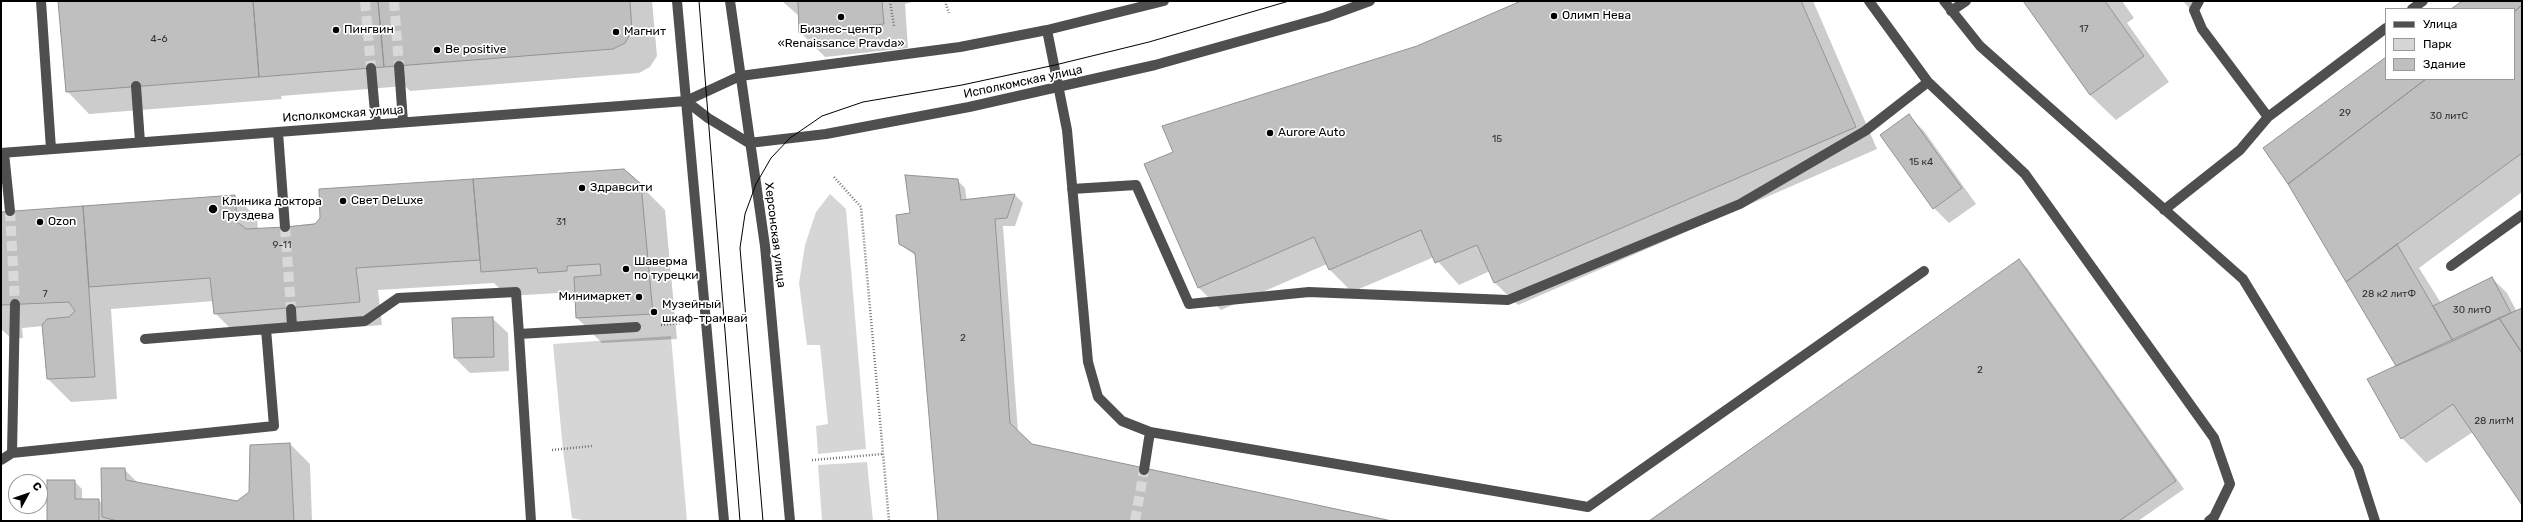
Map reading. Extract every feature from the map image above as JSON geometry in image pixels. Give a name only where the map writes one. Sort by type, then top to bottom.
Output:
[{"type":"street","points":[[40,1],[51,149]]},
{"type":"street","points":[[677,1],[724,521]]},
{"type":"street","name":"Херсонская улица","points":[[730,1],[765,246],[790,521]]},
{"type":"street","name":"Исполкомская улица","points":[[2,153],[686,101],[740,76],[960,47],[1047,30],[1139,5],[1164,1]]},
{"type":"street","name":"Исполкомская улица","points":[[750,143],[826,134],[1060,88],[1155,65],[1326,17],[1370,1]]},
{"type":"street","points":[[1869,1],[1928,82],[2025,174],[2214,438],[2230,484],[2214,517],[2209,521]]},
{"type":"street","points":[[1944,1],[1980,46],[2243,279],[2358,468],[2375,521]]},
{"type":"street","points":[[1951,11],[1966,1]]},
{"type":"street","points":[[2199,1],[2194,10],[2202,29],[2268,117]]},
{"type":"street","points":[[2413,8],[2423,1]]},
{"type":"street","points":[[2164,210],[2240,150],[2268,117],[2385,29]]},
{"type":"street","points":[[1047,30],[1060,88],[1067,130],[1088,362],[1098,397],[1122,421],[1150,432],[1588,507],[1924,271]]},
{"type":"street","points":[[398,66],[403,122]]},
{"type":"street","points":[[371,68],[376,124]]},
{"type":"street","points":[[1072,189],[1136,185],[1189,304],[1309,292],[1508,300],[1740,204],[1865,131],[1928,82]]},
{"type":"street","points":[[136,86],[140,142]]},
{"type":"street","points":[[686,101],[708,118],[750,143]]},
{"type":"street","points":[[278,132],[285,227]]},
{"type":"street","points":[[2,153],[10,211]]},
{"type":"street","points":[[2451,266],[2522,215]]},
{"type":"street","points":[[145,339],[365,321],[398,298],[516,292],[531,521]]},
{"type":"street","points":[[12,453],[15,304]]},
{"type":"street","points":[[291,309],[292,327]]},
{"type":"street","points":[[518,334],[636,327]]},
{"type":"street","points":[[1,460],[12,453],[274,426],[266,329]]},
{"type":"street","points":[[1144,470],[1150,432]]},
{"type":"path","points":[[890,1],[894,26]]},
{"type":"path","points":[[945,1],[949,13]]},
{"type":"path","points":[[834,177],[861,207],[889,521]]},
{"type":"path","points":[[526,452],[592,446]]},
{"type":"path","points":[[812,460],[883,454]]},
{"type":"green space","points":[[830,194],[846,209],[866,449],[818,454],[816,426],[828,424],[820,345],[807,345],[799,283],[805,245],[816,212]]},
{"type":"green space","points":[[671,336],[687,521],[587,521],[572,518],[563,450],[553,344]]},
{"type":"green space","points":[[867,462],[873,521],[822,521],[818,465]]},
{"type":"building","points":[[58,1],[253,1],[259,77],[66,92]]},
{"type":"building","points":[[253,1],[378,1],[384,67],[259,77]]},
{"type":"building","points":[[378,1],[630,1],[632,31],[625,43],[613,49],[384,67]]},
{"type":"building","name":"Бизнес-центр «Renaissance Pravda»","points":[[798,1],[882,1],[884,24],[799,33]]},
{"type":"building","points":[[1521,1],[1801,1],[1856,127],[1494,283],[1477,245],[1435,263],[1421,230],[1329,270],[1314,237],[1198,288],[1144,164],[1173,152],[1162,126],[1417,46]]},
{"type":"building","points":[[2023,1],[2105,1],[2144,56],[2090,95]]},
{"type":"building","points":[[2462,1],[2522,1],[2522,5],[2515,11],[2515,8],[2452,8]]},
{"type":"building","points":[[2522,5],[2522,153],[2346,282],[2288,184],[2425,80],[2515,80],[2515,11]]},
{"type":"building","points":[[2385,58],[2385,80],[2425,80],[2288,184],[2263,148]]},
{"type":"building","points":[[1909,114],[1962,188],[1933,209],[1880,135]]},
{"type":"building","points":[[624,169],[641,184],[653,314],[576,318],[574,277],[601,275],[600,264],[567,266],[567,271],[538,273],[537,268],[481,272],[473,179]]},
{"type":"building","points":[[905,175],[958,179],[961,200],[1015,194],[1007,218],[995,219],[1010,423],[1032,444],[1392,521],[938,521],[915,253],[899,244],[896,215],[910,213]]},
{"type":"building","points":[[473,179],[480,260],[356,268],[360,302],[214,314],[210,278],[89,287],[83,206],[235,195],[237,222],[246,229],[285,227],[315,224],[320,218],[319,189]]},
{"type":"building","points":[[83,206],[95,377],[47,379],[42,325],[47,319],[69,317],[75,311],[69,302],[1,305],[1,212]]},
{"type":"building","points":[[2397,244],[2453,341],[2396,366],[2346,282]]},
{"type":"building","points":[[2019,259],[2176,481],[2119,521],[1649,521]]},
{"type":"building","points":[[2492,277],[2511,313],[2453,341],[2433,306]]},
{"type":"building","points":[[2522,308],[2522,353],[2499,318]]},
{"type":"building","points":[[493,317],[494,357],[454,358],[452,318]]},
{"type":"building","points":[[2499,318],[2522,353],[2522,505],[2453,404],[2401,439],[2367,379]]},
{"type":"building","points":[[290,443],[294,521],[118,521],[102,517],[101,468],[125,468],[126,480],[237,501],[249,492],[250,445]]},
{"type":"building","points":[[48,480],[75,480],[75,499],[99,499],[99,521],[47,521]]},
{"type":"tunnel","points":[[365,1],[371,68]]},
{"type":"tunnel","points":[[394,1],[399,66]]},
{"type":"tunnel","points":[[10,211],[15,304]]},
{"type":"tunnel","points":[[285,227],[291,309]]},
{"type":"tunnel","points":[[1135,521],[1144,470]]},
{"type":"tram line","points":[[699,1],[740,521]]},
{"type":"tram line","points":[[763,521],[740,248],[745,214],[756,184],[771,158],[790,138],[822,116],[863,102],[962,85],[1055,65],[1149,42],[1289,1]]},
{"type":"place","name":"Олимп Нева","points":[[1554,16]]},
{"type":"place","name":"Бизнес-центр «Renaissance Pravda»","points":[[841,17]]},
{"type":"place","name":"Пингвин","points":[[336,30]]},
{"type":"place","name":"Магнит","points":[[616,32]]},
{"type":"place","name":"Be positive","points":[[437,50]]},
{"type":"place","name":"Aurore Auto","points":[[1270,133]]},
{"type":"place","name":"Здравсити","points":[[582,188]]},
{"type":"place","name":"Свет DeLuxe","points":[[343,201]]},
{"type":"place","name":"Клиника доктора Груздева","points":[[213,209]]},
{"type":"place","name":"Ozon","points":[[40,222]]},
{"type":"place","name":"Шаверма по турецки","points":[[626,269]]},
{"type":"place","name":"Минимаркет","points":[[639,297]]},
{"type":"place","name":"Музейный шкаф-трамвай","points":[[654,312]]}]
